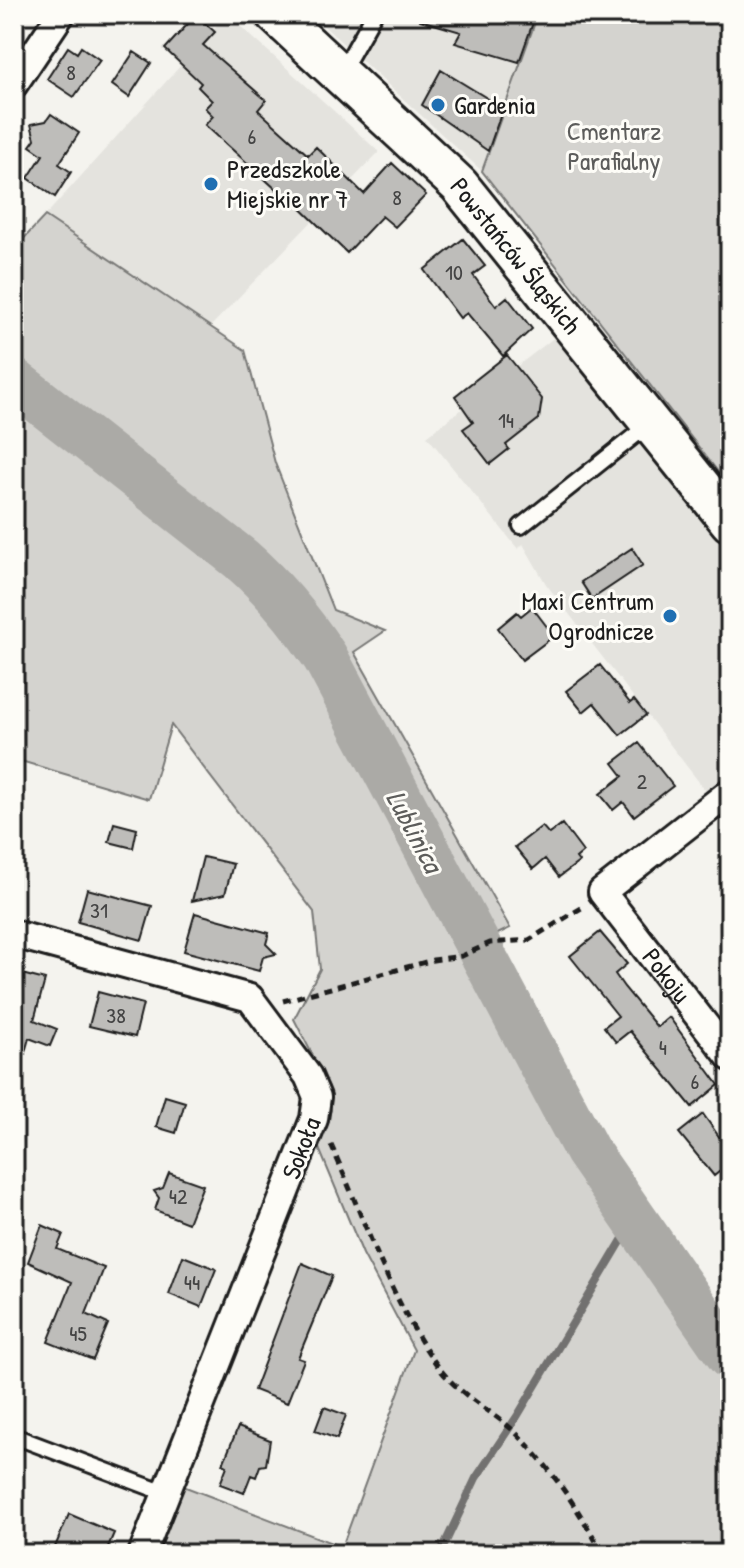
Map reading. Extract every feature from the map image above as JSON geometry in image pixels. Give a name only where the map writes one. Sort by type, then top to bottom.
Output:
[{"type":"main road","name":"Powstańców Śląskich","points":[[275,14],[459,185],[730,522]]},
{"type":"street","points":[[14,84],[61,14]]},
{"type":"street","points":[[593,899],[730,792]]},
{"type":"street","name":"Pokoju","points":[[593,899],[730,1057]]},
{"type":"street","name":"Sokoła","points":[[14,934],[250,998],[308,1076],[317,1097],[314,1119],[142,1554]]},
{"type":"lane","points":[[341,73],[374,14]]},
{"type":"lane","points":[[521,526],[651,422]]},
{"type":"lane","points":[[14,1436],[165,1493]]},
{"type":"path","points":[[285,1000],[433,960],[462,956],[490,943],[529,940],[593,899]]},
{"type":"path","points":[[314,1119],[330,1141],[375,1248],[424,1347],[460,1391],[518,1435],[567,1495],[603,1554]]},
{"type":"shaded area","name":"Przedszkole Miejskie nr 7","points":[[227,14],[379,152],[210,327],[45,216]]},
{"type":"shaded area","points":[[311,14],[538,14],[482,171],[412,107]]},
{"type":"shaded area","points":[[560,333],[730,544],[730,778],[709,795],[546,584],[523,544],[518,549],[427,436]]},
{"type":"green space","name":"Cmentarz Parafialny","points":[[538,14],[730,14],[730,487],[482,171]]},
{"type":"green space","points":[[45,216],[245,350],[275,463],[333,610],[385,631],[354,652],[510,928],[481,942],[642,1234],[730,1361],[730,1554],[151,1554],[178,1484],[342,1547],[414,1350],[363,1254],[318,1146],[331,1110],[329,1087],[294,1019],[320,969],[314,912],[171,725],[149,799],[14,759],[14,249]]},
{"type":"building","points":[[420,14],[536,14],[519,62],[455,43],[461,32],[420,20]]},
{"type":"building","points":[[196,15],[215,32],[203,45],[266,100],[258,110],[308,155],[316,147],[364,194],[392,163],[426,195],[395,227],[382,216],[347,253],[290,198],[288,200],[205,125],[213,116],[205,108],[212,101],[198,87],[201,83],[165,49]]},
{"type":"building","points":[[68,47],[77,53],[81,47],[100,60],[74,97],[47,79]]},
{"type":"building","points":[[134,52],[151,63],[129,97],[112,85]]},
{"type":"building","points":[[441,70],[503,108],[488,151],[422,105]]},
{"type":"building","points":[[51,114],[79,133],[59,164],[71,172],[55,197],[28,178],[43,155],[30,146],[35,139],[31,124],[46,121]]},
{"type":"building","points":[[463,239],[485,266],[473,275],[496,306],[507,297],[532,329],[503,356],[467,313],[460,318],[424,270]]},
{"type":"building","points":[[507,355],[542,399],[539,419],[506,445],[509,449],[490,464],[463,429],[473,422],[455,396]]},
{"type":"building","points":[[632,548],[643,565],[592,599],[581,582]]},
{"type":"building","points":[[532,607],[554,636],[522,660],[498,628],[517,612],[521,616]]},
{"type":"building","points":[[600,665],[630,703],[634,700],[646,715],[620,735],[594,703],[583,712],[566,691]]},
{"type":"building","points":[[639,743],[673,786],[634,816],[623,802],[613,810],[600,794],[623,776],[613,763]]},
{"type":"building","points":[[114,823],[137,829],[133,848],[109,842]]},
{"type":"building","points":[[562,824],[583,852],[576,858],[579,862],[559,877],[545,859],[533,869],[515,847],[542,826],[549,834]]},
{"type":"building","points":[[203,857],[233,864],[225,894],[192,901]]},
{"type":"building","points":[[87,889],[152,906],[142,940],[78,922]]},
{"type":"building","points":[[195,913],[269,933],[266,944],[276,954],[263,957],[259,971],[184,951]]},
{"type":"building","points":[[600,932],[627,964],[615,974],[624,987],[657,1027],[669,1017],[719,1085],[692,1107],[630,1031],[616,1042],[604,1027],[618,1016],[570,956]]},
{"type":"building","points":[[14,972],[45,980],[34,1020],[57,1029],[50,1046],[29,1038],[20,1070],[14,1069]]},
{"type":"building","points":[[98,992],[143,1004],[135,1037],[89,1026]]},
{"type":"building","points":[[165,1096],[185,1102],[176,1133],[156,1127]]},
{"type":"building","points":[[703,1114],[720,1138],[730,1130],[730,1163],[714,1176],[679,1133]]},
{"type":"building","points":[[169,1173],[203,1185],[188,1223],[155,1210],[159,1198],[154,1191],[163,1188]]},
{"type":"building","points":[[42,1225],[63,1234],[57,1249],[104,1268],[86,1314],[108,1324],[93,1360],[48,1342],[72,1282],[28,1262]]},
{"type":"building","points":[[183,1256],[216,1269],[201,1307],[169,1294]]},
{"type":"building","points":[[302,1263],[332,1276],[298,1358],[304,1360],[287,1403],[254,1390]]},
{"type":"building","points":[[324,1407],[346,1415],[337,1439],[315,1431]]},
{"type":"building","points":[[238,1427],[270,1440],[266,1465],[260,1466],[256,1477],[251,1475],[244,1493],[220,1484],[227,1466],[223,1464]]},
{"type":"building","points":[[69,1514],[114,1533],[105,1554],[52,1554]]},
{"type":"waterway","name":"Lublinica","points":[[14,381],[241,559],[276,593],[306,631],[325,657],[587,1151],[730,1357]]},
{"type":"waterway","points":[[440,1554],[476,1478],[518,1415],[634,1220]]},
{"type":"place","name":"Gardenia","points":[[438,105]]},
{"type":"place","name":"Przedszkole Miejskie nr 7","points":[[211,184]]},
{"type":"place","name":"Maxi Centrum Ogrodnicze","points":[[670,616]]}]
